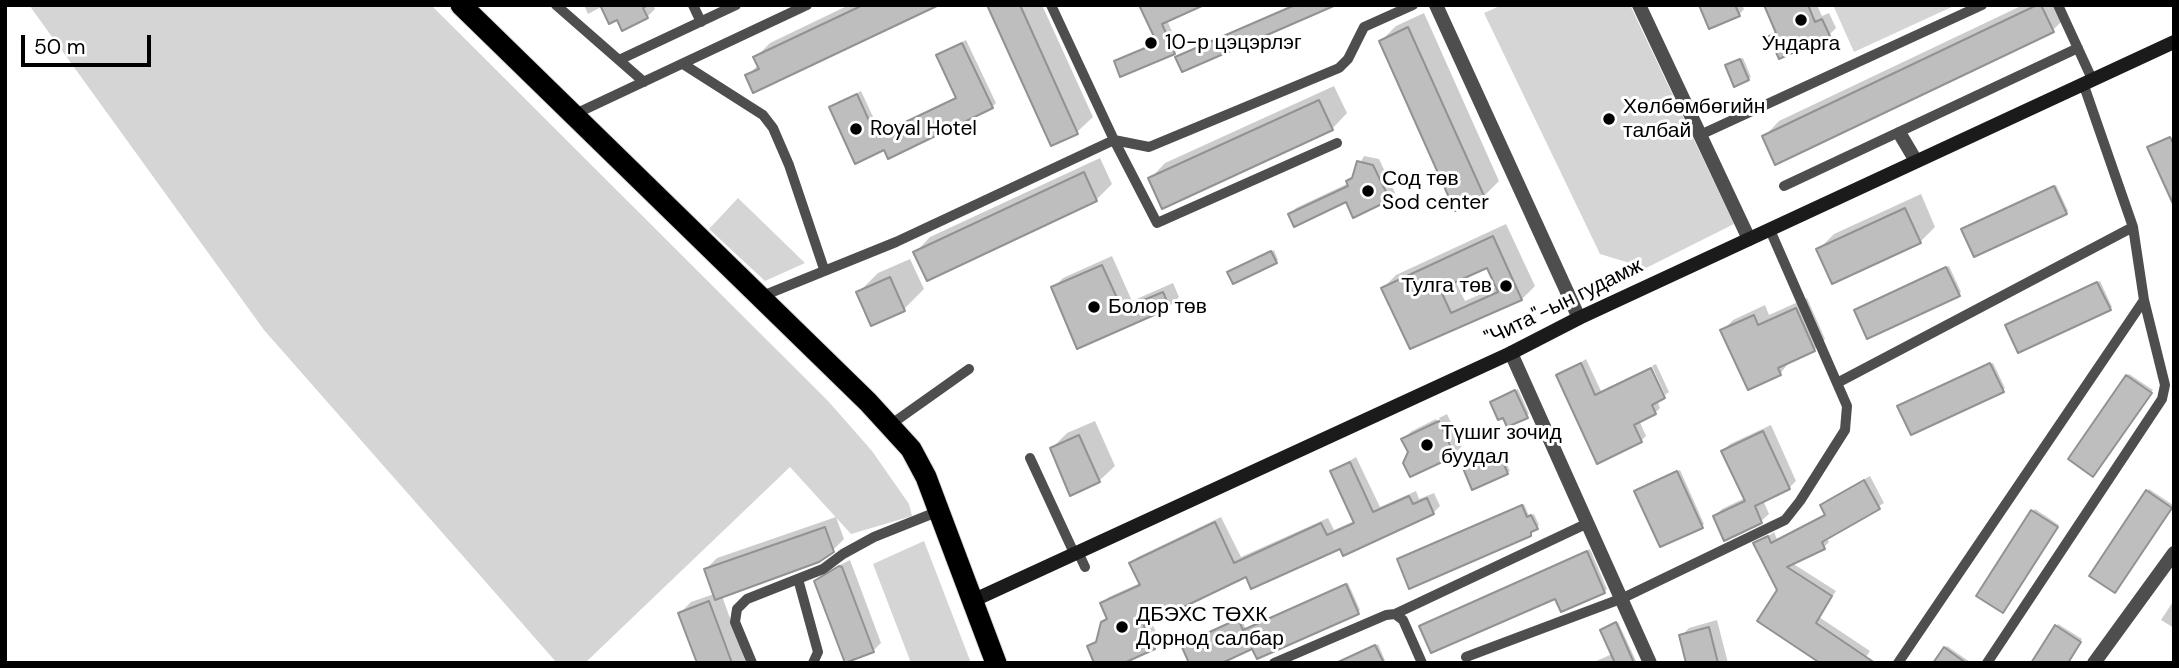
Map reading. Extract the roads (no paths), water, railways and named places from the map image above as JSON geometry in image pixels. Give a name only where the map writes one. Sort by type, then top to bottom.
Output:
[{"type":"highway","points":[[461,5],[890,425],[911,449],[926,477],[996,663]]},
{"type":"main road","name":"\"Чита\"-ын гудамж","points":[[972,601],[1511,353],[1580,318],[2174,42]]},
{"type":"street","points":[[1436,5],[1580,318]]},
{"type":"street","points":[[1639,5],[1749,239]]},
{"type":"street","points":[[1900,134],[1916,161]]},
{"type":"street","points":[[1511,353],[1650,663]]},
{"type":"street","points":[[2094,663],[2174,553]]},
{"type":"lane","points":[[556,5],[644,82]]},
{"type":"lane","points":[[693,5],[701,22]]},
{"type":"lane","points":[[619,60],[736,5]]},
{"type":"lane","points":[[572,115],[807,5]]},
{"type":"lane","points":[[1051,5],[1114,140],[1157,223],[1337,143]]},
{"type":"lane","points":[[760,297],[896,242],[1114,140],[1149,147],[1339,68],[1364,27],[1413,5]]},
{"type":"lane","points":[[1700,135],[1982,5]]},
{"type":"lane","points":[[1987,663],[2162,399],[2165,385],[2144,300],[2133,227],[2078,48],[2058,5]]},
{"type":"lane","points":[[1784,186],[1900,134],[2078,48]]},
{"type":"lane","points":[[683,64],[764,115],[773,128],[789,165],[824,269]]},
{"type":"lane","points":[[1839,382],[2133,227]]},
{"type":"lane","points":[[1466,657],[1623,598],[1785,520],[1845,430],[1847,406],[1839,382],[1770,230]]},
{"type":"lane","points":[[1898,663],[2144,300]]},
{"type":"lane","points":[[890,425],[969,369]]},
{"type":"lane","points":[[1030,458],[1085,567]]},
{"type":"lane","points":[[752,663],[735,622],[737,609],[747,599],[823,569],[874,537],[939,511]]},
{"type":"lane","points":[[1274,663],[1386,615],[1395,614],[1588,523]]},
{"type":"lane","points":[[798,579],[818,652],[813,663]]},
{"type":"lane","points":[[1395,614],[1403,621],[1422,663]]},
{"type":"place","name":"Ундарга","points":[[1801,20]]},
{"type":"place","name":"10-р цэцэрлэг","points":[[1151,43]]},
{"type":"place","name":"Хөлбөмбөгийн талбай","points":[[1609,119]]},
{"type":"place","name":"Royal Hotel","points":[[856,129]]},
{"type":"place","name":"Сод төв Sod center","points":[[1368,191]]},
{"type":"place","name":"Тулга төв","points":[[1506,286]]},
{"type":"place","name":"Болор төв","points":[[1094,307]]},
{"type":"place","name":"Түшиг зочид буудал","points":[[1427,445]]},
{"type":"place","name":"ДБЭХС ТӨХК Дорнод салбар","points":[[1122,627]]}]
